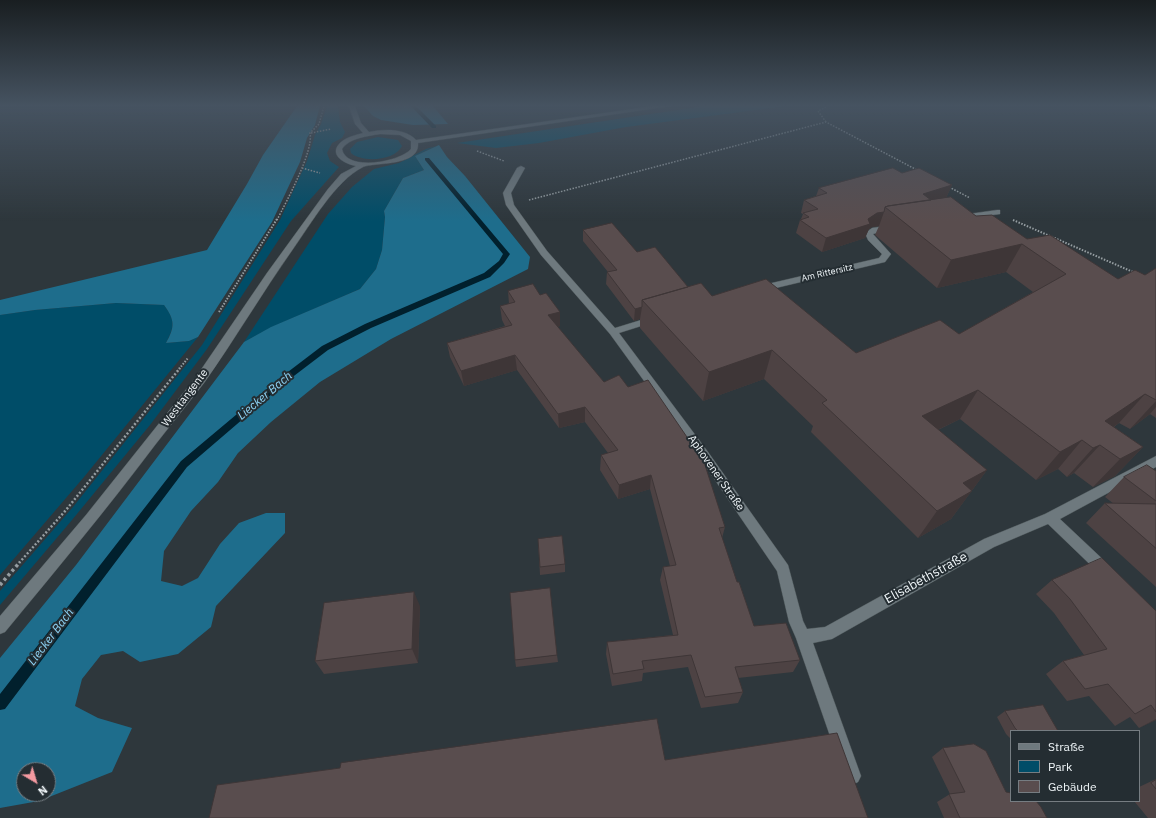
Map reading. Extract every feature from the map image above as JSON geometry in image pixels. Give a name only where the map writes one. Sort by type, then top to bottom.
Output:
[{"type":"street","points":[[344,144],[340,148],[339,152],[341,157],[346,160],[363,164],[375,164],[397,160],[412,151],[415,144]]},
{"type":"street","name":"Westtangente","points":[[0,627],[91,519],[200,380],[270,275],[331,191],[344,176],[363,164]]},
{"type":"street","points":[[510,205],[507,193],[521,168]]},
{"type":"street","name":"Aphovener Straße","points":[[510,205],[544,253],[613,332],[704,455],[783,569],[796,622],[803,636],[834,722],[856,789]]},
{"type":"street","points":[[952,219],[997,212]]},
{"type":"street","name":"Am Rittersitz","points":[[752,291],[882,260],[887,254],[871,238],[869,233],[875,230],[898,226]]},
{"type":"street","points":[[613,332],[664,317]]},
{"type":"street","name":"Elisabethstraße","points":[[803,636],[827,634],[989,543],[1050,518],[1156,461]]},
{"type":"street","points":[[1050,518],[1117,581]]},
{"type":"path","points":[[219,313],[277,220],[304,162],[309,144]]},
{"type":"path","points":[[510,205],[742,144]]},
{"type":"path","points":[[868,144],[922,173]]},
{"type":"path","points":[[474,150],[521,168]]},
{"type":"path","points":[[942,184],[997,212],[1136,273]]},
{"type":"path","points":[[0,585],[66,510],[193,352]]},
{"type":"green space","points":[[312,144],[331,144],[327,153],[330,161],[339,167],[291,221],[207,349],[150,425],[0,605],[0,591],[73,507],[202,345],[280,220],[307,161]]},
{"type":"green space","points":[[355,144],[401,144],[402,146],[393,155],[378,159],[356,156],[351,153],[350,149]]},
{"type":"green space","points":[[466,144],[529,144],[496,148]]},
{"type":"green space","points":[[436,146],[415,156],[424,170],[403,178],[384,211],[385,217],[382,250],[376,269],[360,289],[272,327],[244,342],[328,214],[352,187],[374,169],[399,163],[426,149]]},
{"type":"green space","points":[[116,303],[164,305],[172,319],[171,332],[166,343],[189,341],[198,337],[84,477],[0,575],[0,315],[35,310]]},
{"type":"shaded area","points":[[271,144],[305,144],[300,162],[272,222],[198,337],[189,341],[166,343],[172,328],[172,319],[164,305],[116,303],[35,310],[0,315],[0,300],[207,250]]},
{"type":"shaded area","points":[[439,145],[447,157],[465,176],[530,257],[528,269],[391,339],[320,382],[271,422],[238,453],[218,482],[191,511],[164,551],[161,581],[182,586],[198,578],[220,544],[239,523],[266,513],[285,513],[285,533],[216,606],[211,627],[178,654],[140,662],[123,651],[101,655],[82,679],[75,706],[98,718],[132,728],[112,772],[56,794],[56,762],[16,762],[16,802],[33,802],[0,808],[0,658],[76,565],[244,342],[271,327],[360,289],[376,269],[382,250],[385,217],[384,211],[403,178],[424,170],[415,156]]},
{"type":"building","points":[[893,168],[902,173],[919,168],[952,185],[923,194],[931,200],[885,207],[884,212],[877,213],[868,219],[870,224],[826,238],[800,220],[809,217],[803,213],[818,209],[804,200],[827,193],[819,188]]},
{"type":"building","points":[[951,197],[976,216],[992,215],[1027,239],[1050,235],[1118,279],[1135,270],[1145,275],[1156,268],[1156,400],[1145,394],[1105,421],[1143,447],[1120,459],[1100,445],[1093,448],[1082,440],[1060,452],[978,390],[922,416],[987,470],[963,483],[972,491],[937,511],[822,403],[827,400],[772,350],[709,372],[642,300],[701,283],[712,296],[766,279],[856,353],[940,320],[959,334],[1066,274],[1022,244],[951,260],[885,207]]},
{"type":"building","points":[[612,223],[637,252],[655,247],[688,287],[642,300],[642,307],[635,309],[607,272],[617,270],[583,230]]},
{"type":"building","points":[[533,284],[540,295],[546,293],[560,312],[548,315],[604,382],[619,375],[628,387],[648,380],[704,462],[725,527],[719,528],[737,582],[739,582],[754,626],[786,623],[800,660],[735,667],[743,692],[705,697],[691,655],[642,661],[644,669],[613,674],[607,642],[678,635],[663,567],[676,565],[651,475],[619,485],[601,455],[618,450],[585,407],[558,414],[515,355],[461,371],[447,343],[512,325],[500,306],[515,302],[508,291]]},
{"type":"building","points":[[1147,465],[1156,471],[1156,501],[1124,477]]},
{"type":"building","points":[[1105,503],[1156,504],[1156,548]]},
{"type":"building","points":[[562,536],[565,564],[540,567],[538,539]]},
{"type":"building","points":[[1102,558],[1156,611],[1156,712],[1151,705],[1135,714],[1108,684],[1085,689],[1063,661],[1107,649],[1070,599],[1052,580]]},
{"type":"building","points":[[550,588],[557,655],[515,660],[510,593]]},
{"type":"building","points":[[414,592],[412,649],[315,661],[324,603]]},
{"type":"building","points":[[1043,705],[1057,730],[1017,730],[1005,711]]},
{"type":"building","points":[[657,719],[665,760],[837,733],[868,818],[209,818],[217,785],[340,768],[341,763]]},
{"type":"building","points":[[974,744],[986,751],[1006,792],[1010,793],[1010,802],[1037,802],[1047,818],[960,818],[949,794],[965,792],[943,748]]},
{"type":"building","points":[[1156,780],[1156,789],[1151,783]]},
{"type":"waterway","name":"Liecker Bach","points":[[0,704],[184,464],[283,380],[325,348],[368,326],[487,275],[502,262],[507,254],[427,159]]}]
